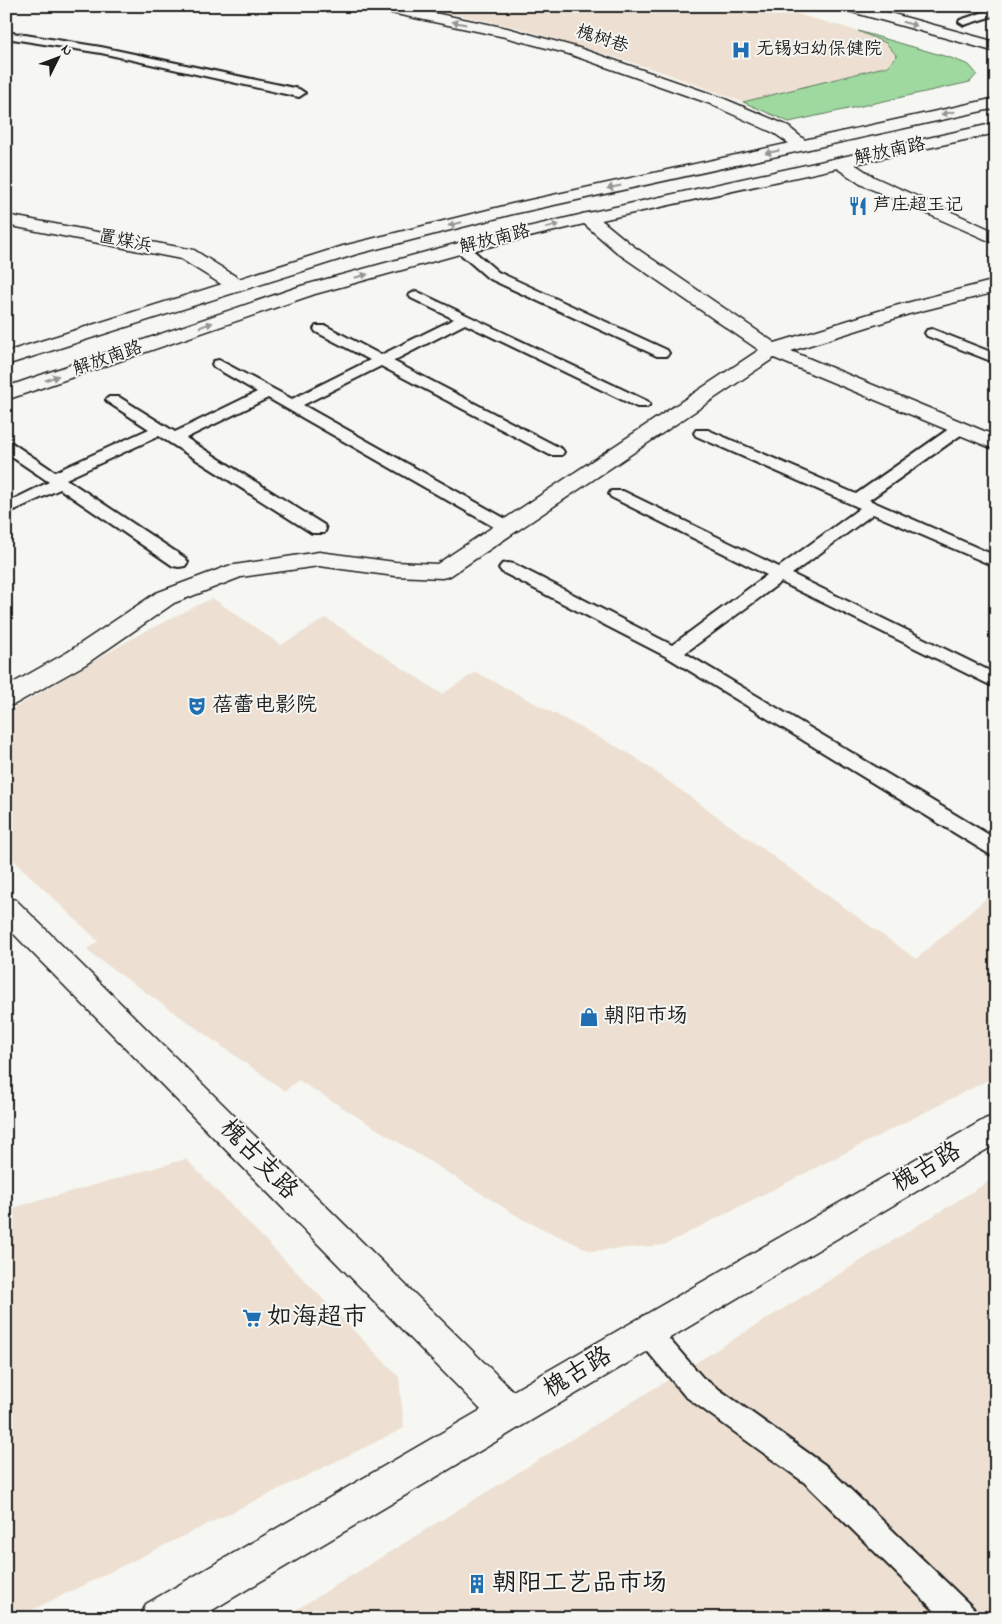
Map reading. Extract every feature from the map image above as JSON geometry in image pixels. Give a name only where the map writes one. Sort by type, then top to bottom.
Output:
[{"type":"street","name":"槐树巷","points":[[377,6],[507,33],[574,51],[714,100],[780,129],[803,145]]},
{"type":"street","points":[[846,6],[996,47]]},
{"type":"street","points":[[959,20],[988,28]]},
{"type":"street","name":"解放南路","points":[[6,359],[350,250],[512,209],[996,103]]},
{"type":"street","name":"解放南路","points":[[6,394],[308,290],[462,248],[588,218],[996,128]]},
{"type":"street","points":[[840,163],[868,181],[996,238]]},
{"type":"street","points":[[588,218],[626,250],[772,350],[996,444]]},
{"type":"street","name":"置煤浜","points":[[6,220],[187,254],[236,285]]},
{"type":"street","points":[[6,698],[77,658],[165,598],[236,571],[319,559],[395,569],[442,571],[772,350],[902,310],[996,286]]},
{"type":"street","name":"槐古支路","points":[[6,908],[159,1059],[366,1271],[510,1413]]},
{"type":"street","name":"槐古路","points":[[160,1618],[996,1128]]},
{"type":"lane","points":[[959,20],[996,11]]},
{"type":"lane","points":[[6,35],[101,50],[299,93]]},
{"type":"lane","points":[[462,248],[493,275],[662,353]]},
{"type":"lane","points":[[416,295],[642,404]]},
{"type":"lane","points":[[291,405],[465,319]]},
{"type":"lane","points":[[321,329],[556,452]]},
{"type":"lane","points":[[932,333],[996,359]]},
{"type":"lane","points":[[219,364],[507,527]]},
{"type":"lane","points":[[6,509],[57,481],[268,392]]},
{"type":"lane","points":[[114,400],[318,529]]},
{"type":"lane","points":[[673,652],[778,574],[959,429]]},
{"type":"lane","points":[[702,433],[996,562]]},
{"type":"lane","points":[[6,446],[179,562]]},
{"type":"lane","points":[[617,494],[996,682]]},
{"type":"lane","points":[[508,568],[673,652],[996,849]]},
{"type":"lane","points":[[646,1332],[694,1387],[815,1474],[963,1618]]},
{"type":"shaded area","name":"无锡妇幼保健院","points":[[415,6],[768,6],[858,31],[886,43],[897,56],[889,66],[743,102],[662,72],[519,28]]},
{"type":"shaded area","name":"朝阳市场","points":[[212,598],[281,645],[326,618],[442,694],[476,672],[632,755],[916,959],[996,890],[996,1076],[664,1245],[591,1251],[524,1220],[298,1080],[285,1091],[86,950],[98,941],[6,853],[6,713],[138,635]]},
{"type":"shaded area","points":[[186,1159],[399,1377],[404,1428],[16,1618],[6,1618],[6,1210]]},
{"type":"shaded area","points":[[996,1177],[996,1618],[283,1618]]},
{"type":"green space","points":[[858,31],[951,58],[969,65],[977,74],[970,82],[789,122],[743,102],[888,66],[897,56],[886,43]]},
{"type":"place","name":"无锡妇幼保健院","points":[[741,50]]},
{"type":"place","name":"芦庄超王记","points":[[858,206]]},
{"type":"place","name":"蓓蕾电影院","points":[[197,706]]},
{"type":"place","name":"朝阳市场","points":[[589,1017]]},
{"type":"place","name":"如海超市","points":[[252,1318]]},
{"type":"place","name":"朝阳工艺品市场","points":[[477,1584]]}]
